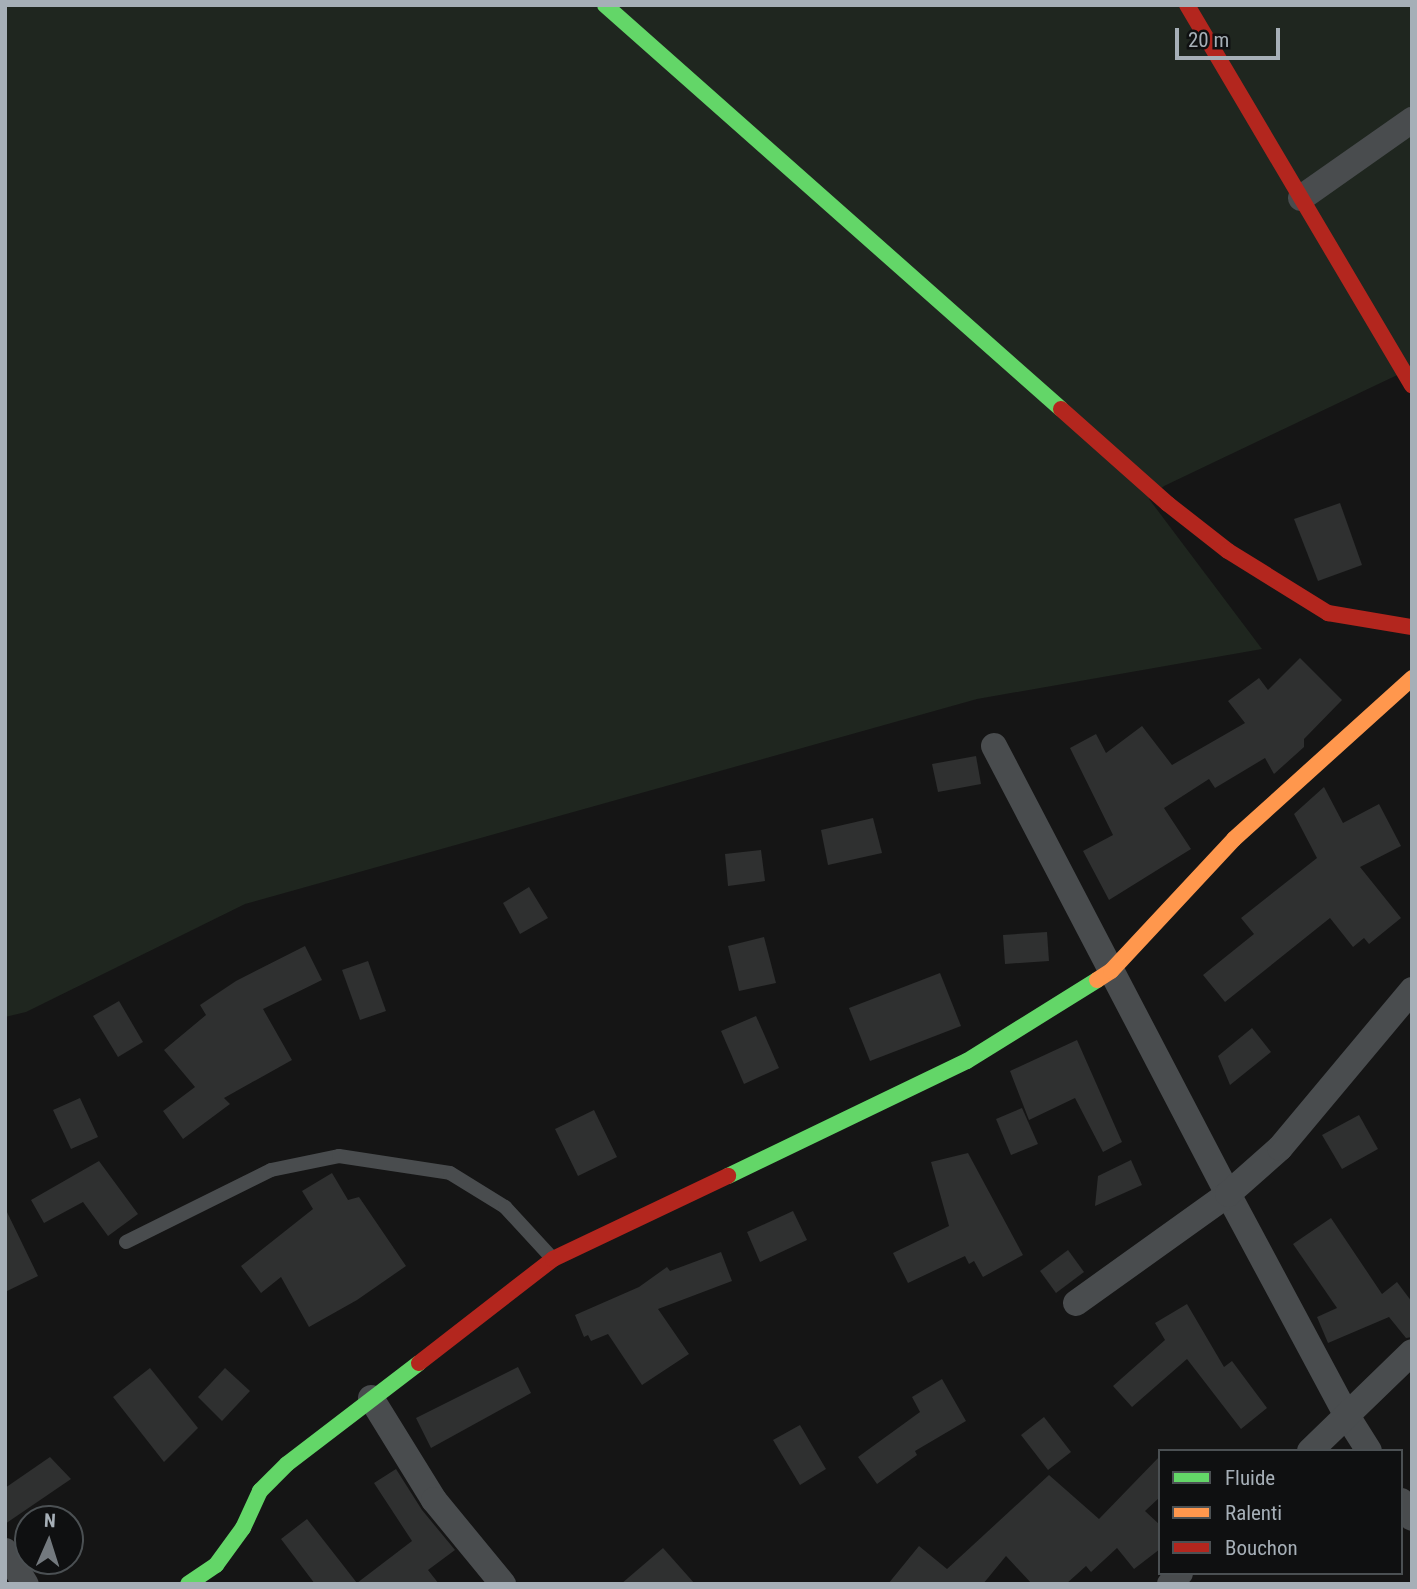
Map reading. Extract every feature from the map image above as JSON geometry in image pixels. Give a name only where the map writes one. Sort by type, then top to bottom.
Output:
[{"type":"street","points":[[605,5],[1168,504],[1228,551],[1328,613],[1412,627]]},
{"type":"street","points":[[1187,5],[1412,385]]},
{"type":"street","points":[[1301,198],[1412,120]]},
{"type":"street","points":[[188,1584],[216,1565],[243,1528],[260,1491],[286,1464],[553,1259],[967,1061],[1111,971],[1234,839],[1412,678]]},
{"type":"street","points":[[994,746],[1228,1194],[1347,1416],[1368,1449]]},
{"type":"street","points":[[1076,1303],[1228,1194],[1280,1148],[1412,990]]},
{"type":"street","points":[[1312,1449],[1412,1352]]},
{"type":"street","points":[[371,1398],[434,1500],[503,1584]]},
{"type":"street","points":[[5,1551],[26,1584]]},
{"type":"lane","points":[[126,1242],[271,1170],[338,1156],[450,1173],[505,1208],[553,1259]]},
{"type":"shaded area","points":[[5,5],[1412,5],[1412,368],[1164,486],[1149,499],[1262,649],[977,699],[245,904],[26,1012],[5,1017]]},
{"type":"building","points":[[1340,503],[1362,565],[1318,581],[1294,519]]},
{"type":"building","points":[[1300,658],[1342,700],[1304,739],[1304,747],[1274,774],[1265,758],[1215,788],[1209,779],[1164,808],[1191,849],[1109,900],[1083,851],[1113,835],[1070,748],[1096,734],[1106,753],[1142,726],[1172,765],[1245,723],[1228,701],[1259,678],[1268,690]]},
{"type":"building","points":[[976,756],[981,784],[938,792],[932,764]]},
{"type":"building","points":[[1324,787],[1343,823],[1379,804],[1401,846],[1360,867],[1401,918],[1369,944],[1364,938],[1353,947],[1330,918],[1225,1002],[1203,975],[1254,934],[1241,918],[1317,858],[1294,814]]},
{"type":"building","points":[[873,818],[882,853],[828,865],[821,830]]},
{"type":"building","points":[[761,850],[765,881],[728,886],[725,854]]},
{"type":"building","points":[[529,887],[548,918],[520,934],[503,903]]},
{"type":"building","points":[[1047,932],[1049,961],[1005,964],[1003,935]]},
{"type":"building","points":[[764,937],[776,983],[739,991],[728,946]]},
{"type":"building","points":[[305,946],[322,980],[263,1009],[292,1060],[224,1098],[230,1104],[183,1139],[163,1111],[195,1087],[164,1050],[206,1015],[200,1005],[236,981]]},
{"type":"building","points":[[368,961],[386,1011],[360,1020],[342,970]]},
{"type":"building","points":[[940,973],[961,1026],[870,1061],[849,1008]]},
{"type":"building","points":[[119,1001],[143,1042],[118,1057],[93,1016]]},
{"type":"building","points":[[756,1016],[779,1068],[744,1084],[721,1031]]},
{"type":"building","points":[[1252,1028],[1271,1052],[1230,1085],[1218,1056]]},
{"type":"building","points":[[1077,1040],[1122,1142],[1103,1152],[1075,1098],[1029,1120],[1010,1071]]},
{"type":"building","points":[[80,1098],[98,1137],[71,1149],[53,1110]]},
{"type":"building","points":[[1022,1108],[1038,1144],[1011,1155],[996,1119]]},
{"type":"building","points":[[594,1110],[617,1157],[578,1176],[555,1129]]},
{"type":"building","points":[[1359,1115],[1378,1149],[1342,1169],[1322,1135]]},
{"type":"building","points":[[968,1153],[1023,1255],[983,1277],[974,1261],[969,1264],[965,1256],[908,1283],[893,1253],[949,1226],[931,1162]]},
{"type":"building","points":[[1131,1160],[1142,1185],[1095,1206],[1098,1176]]},
{"type":"building","points":[[99,1161],[138,1214],[108,1236],[83,1202],[44,1223],[31,1200]]},
{"type":"building","points":[[332,1173],[348,1200],[359,1197],[406,1266],[357,1300],[309,1327],[281,1277],[261,1293],[241,1266],[313,1209],[302,1191]]},
{"type":"building","points":[[5,1208],[38,1276],[5,1292]]},
{"type":"building","points":[[793,1211],[807,1240],[760,1262],[747,1232]]},
{"type":"building","points":[[1331,1218],[1382,1294],[1397,1282],[1412,1302],[1412,1337],[1406,1338],[1389,1317],[1328,1343],[1317,1317],[1337,1308],[1293,1244]]},
{"type":"building","points":[[1068,1250],[1084,1272],[1056,1293],[1040,1271]]},
{"type":"building","points":[[721,1252],[732,1281],[658,1309],[689,1354],[642,1385],[608,1334],[591,1341],[588,1335],[584,1337],[575,1315],[639,1287],[667,1267],[670,1271]]},
{"type":"building","points":[[1187,1304],[1224,1367],[1232,1361],[1267,1408],[1241,1429],[1187,1359],[1132,1407],[1113,1386],[1165,1340],[1155,1323]]},
{"type":"building","points":[[518,1367],[531,1393],[431,1448],[416,1418]]},
{"type":"building","points":[[150,1368],[198,1428],[164,1462],[113,1397]]},
{"type":"building","points":[[225,1368],[250,1391],[222,1421],[198,1397]]},
{"type":"building","points":[[942,1379],[966,1421],[915,1451],[917,1455],[877,1484],[858,1457],[920,1412],[912,1397]]},
{"type":"building","points":[[1044,1417],[1071,1452],[1048,1470],[1021,1435]]},
{"type":"building","points":[[800,1425],[826,1469],[800,1485],[773,1440]]},
{"type":"building","points":[[50,1457],[71,1479],[33,1505],[14,1505],[14,1518],[5,1524],[5,1488]]},
{"type":"building","points":[[1158,1458],[1158,1499],[1145,1511],[1158,1523],[1158,1551],[1134,1569],[1117,1548],[1091,1572],[1086,1566],[1066,1584],[1032,1584],[1006,1556],[983,1584],[888,1584],[919,1546],[947,1569],[1049,1475],[1099,1519]]},
{"type":"building","points":[[396,1469],[422,1510],[455,1550],[428,1570],[439,1584],[315,1584],[281,1539],[307,1519],[357,1583],[412,1541],[374,1483]]},
{"type":"building","points":[[663,1548],[695,1584],[621,1584]]},
{"type":"traffic: fast","points":[[605,5],[1061,409]]},
{"type":"traffic: fast","points":[[728,1176],[967,1061],[1097,980]]},
{"type":"traffic: fast","points":[[188,1584],[216,1565],[243,1528],[260,1491],[287,1464],[419,1363]]},
{"type":"traffic: slow","points":[[1097,980],[1111,971],[1234,839],[1412,678]]},
{"type":"traffic: jam","points":[[1187,5],[1412,385]]},
{"type":"traffic: jam","points":[[1061,409],[1168,504],[1228,551],[1328,613],[1412,627]]},
{"type":"traffic: jam","points":[[419,1363],[553,1259],[728,1176]]}]
